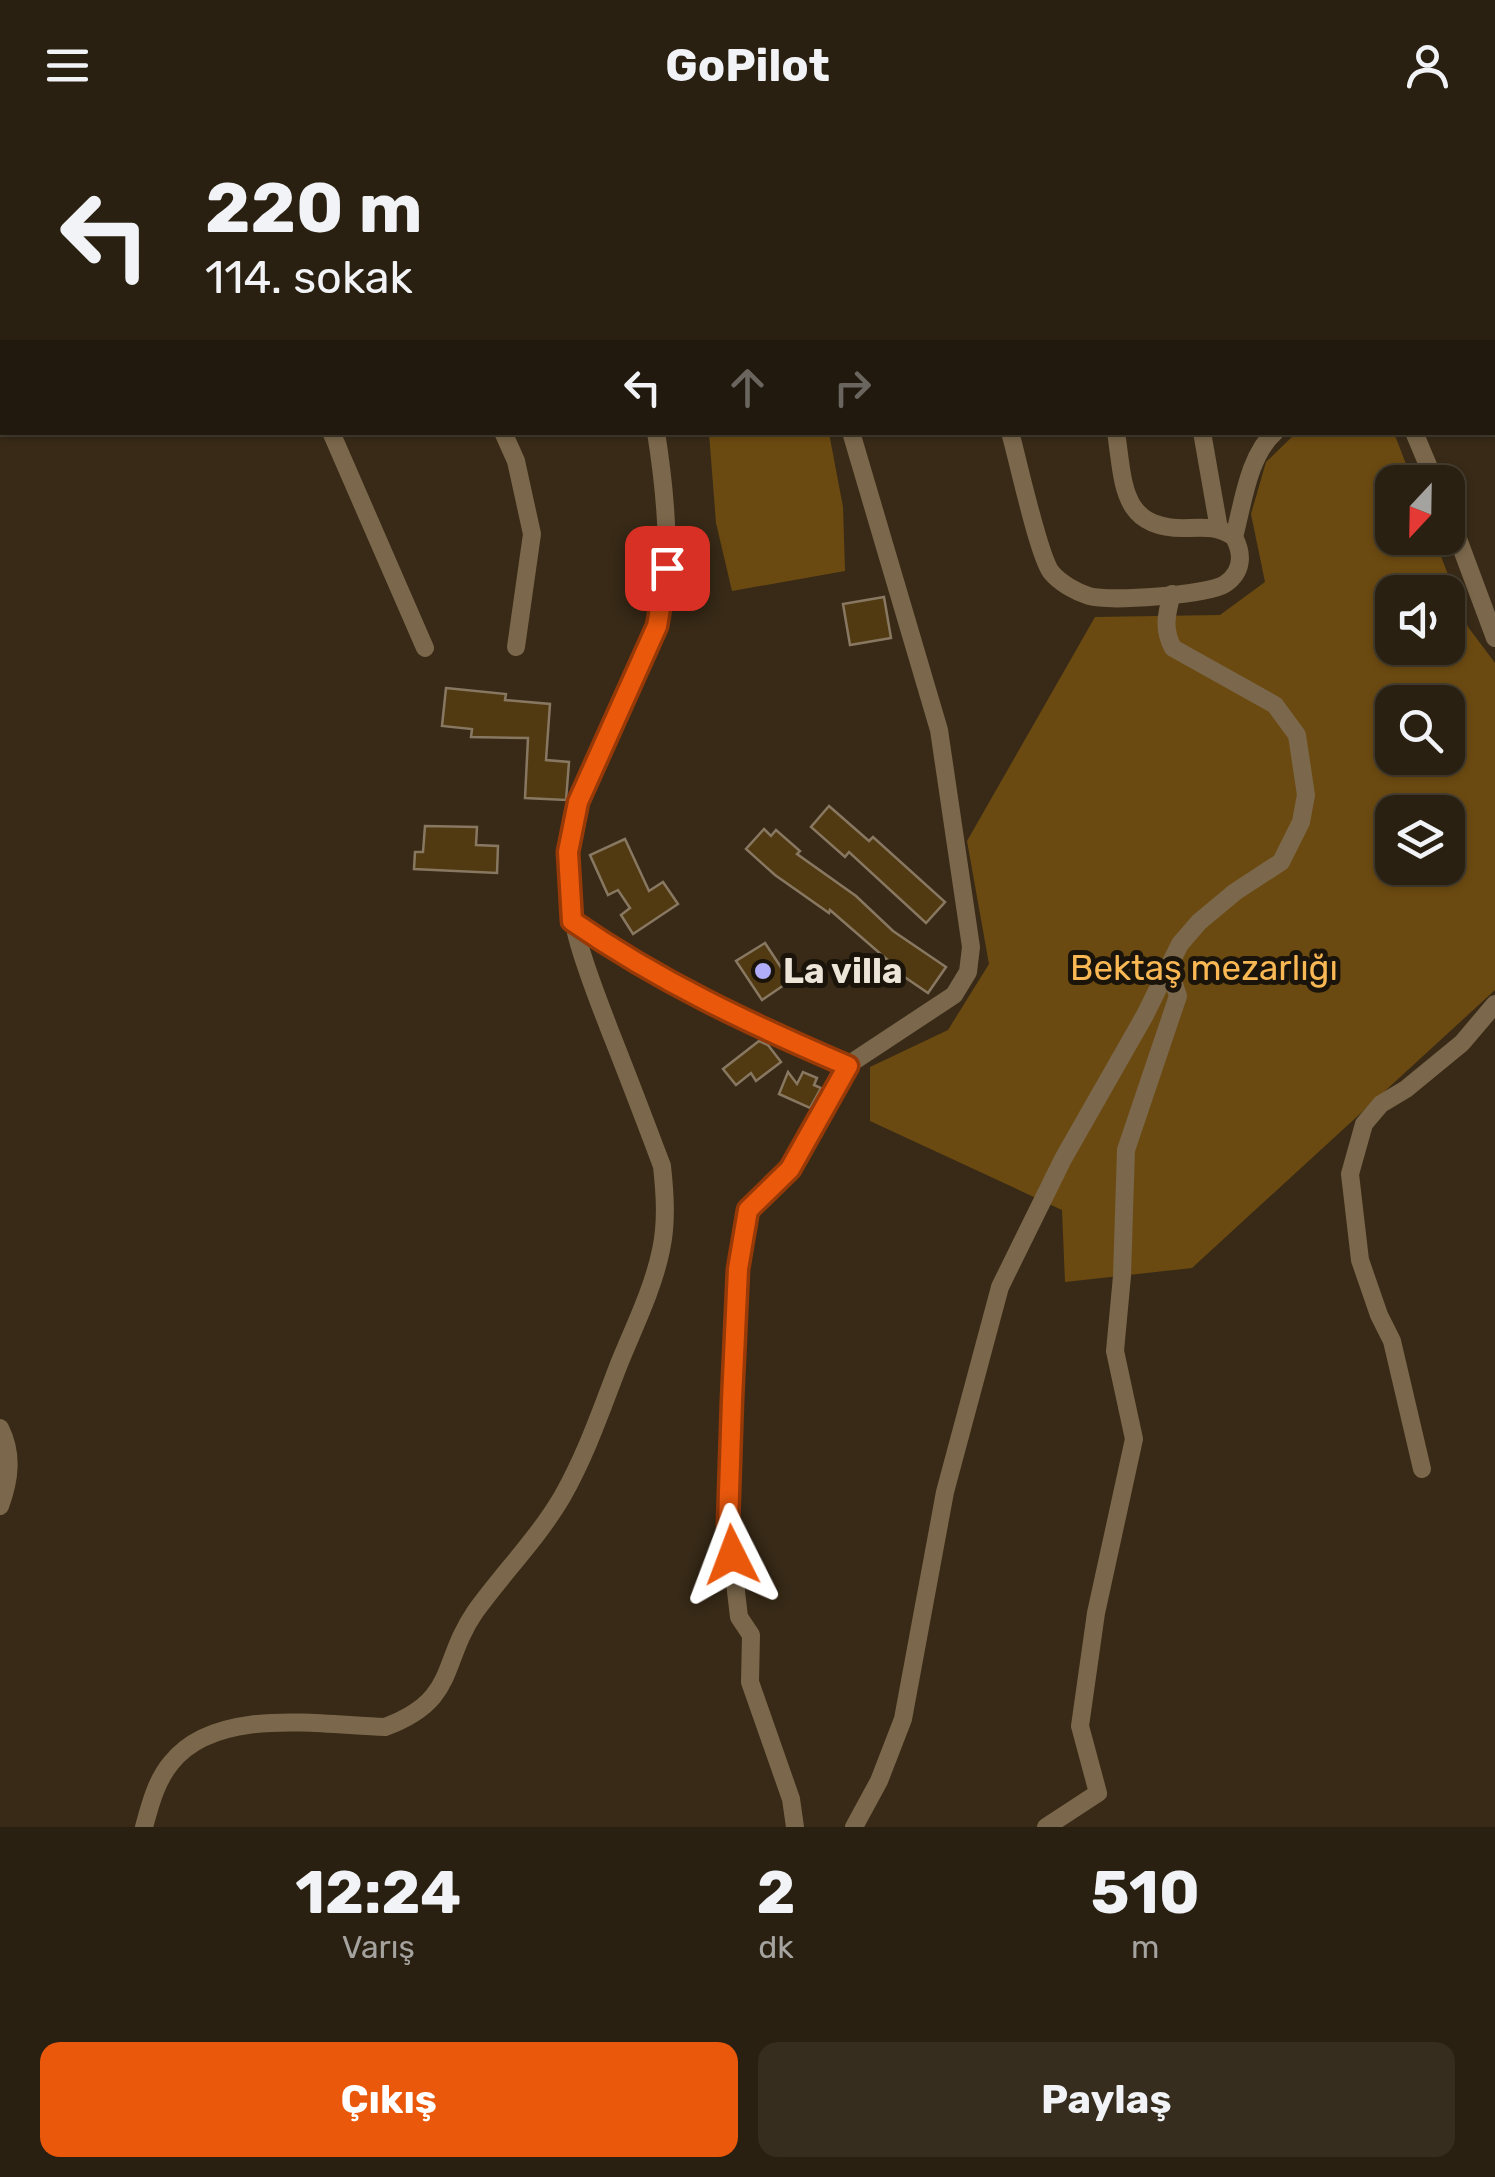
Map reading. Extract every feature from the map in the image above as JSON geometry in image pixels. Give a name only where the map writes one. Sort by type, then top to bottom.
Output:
[{"type":"street","points":[[332,435],[425,648]]},
{"type":"street","points":[[505,435],[516,461],[532,534],[516,647]]},
{"type":"street","points":[[144,1827],[154,1791],[169,1764],[190,1744],[212,1732],[237,1726],[385,1727],[425,1706],[450,1670],[472,1617],[562,1496],[583,1456],[646,1298],[662,1248],[666,1204],[662,1166],[579,948],[572,921],[568,852],[578,802],[649,644],[663,602],[667,568],[656,435]]},
{"type":"street","points":[[795,1827],[791,1799],[750,1682],[751,1635],[739,1617],[728,1524],[738,1269],[748,1210],[790,1169],[848,1066],[954,995],[968,972],[971,947],[938,730],[852,435]]},
{"type":"street","points":[[1011,435],[1049,569],[1086,596],[1105,599],[1220,587],[1240,566],[1241,555],[1226,533],[1203,435]]},
{"type":"street","points":[[1116,435],[1126,500],[1134,510],[1159,525],[1226,533]]},
{"type":"street","points":[[1226,533],[1264,442],[1272,435]]},
{"type":"street","points":[[1415,435],[1428,465]]},
{"type":"street","points":[[1464,555],[1495,638]]},
{"type":"street","points":[[854,1827],[879,1781],[903,1719],[945,1492],[1000,1287],[1063,1159],[1146,1015],[1180,944],[1235,892],[1281,862],[1301,822],[1306,795],[1297,735],[1275,705],[1173,648],[1166,635],[1165,621],[1172,594]]},
{"type":"street","points":[[572,921],[638,966],[725,1012],[848,1066]]},
{"type":"street","points":[[1046,1827],[1098,1793],[1080,1726],[1096,1613],[1134,1439],[1114,1352],[1122,1276],[1126,1150],[1178,996],[1168,966]]},
{"type":"street","points":[[1422,1469],[1392,1341],[1360,1260],[1350,1174],[1364,1124],[1381,1104],[1406,1089],[1462,1043],[1495,1004]]},
{"type":"street","points":[[0,1428],[9,1458],[9,1478],[0,1506]]},
{"type":"green space","points":[[709,435],[829,435],[843,507],[845,571],[732,591],[716,523]]},
{"type":"green space","name":"Bektaş mezarlığı","points":[[1294,435],[1395,435],[1406,465],[1375,465],[1375,555],[1440,555],[1448,575],[1375,575],[1375,665],[1465,665],[1465,619],[1495,663],[1495,990],[1192,1268],[1065,1282],[1062,1210],[870,1121],[870,1067],[948,1030],[989,964],[967,841],[1095,617],[1220,615],[1265,582],[1251,514],[1266,462]]},
{"type":"building","points":[[884,597],[891,638],[850,645],[843,604]]},
{"type":"building","points":[[446,688],[506,694],[505,700],[550,704],[546,760],[569,762],[566,800],[525,798],[528,738],[471,737],[472,729],[442,726]]},
{"type":"building","points":[[829,806],[869,841],[873,837],[945,902],[926,923],[849,852],[845,857],[811,827]]},
{"type":"building","points":[[425,826],[477,827],[476,845],[498,846],[497,873],[414,869],[415,852],[423,852]]},
{"type":"building","points":[[764,829],[771,836],[776,830],[800,851],[797,854],[856,896],[893,931],[946,967],[928,993],[887,965],[890,962],[830,910],[829,913],[775,875],[746,849]]},
{"type":"building","points":[[625,839],[649,891],[663,882],[678,904],[633,934],[621,915],[630,908],[618,890],[608,895],[590,855]]},
{"type":"building","name":"La villa","points":[[765,943],[790,981],[762,1000],[736,961]]},
{"type":"building","points":[[759,1041],[768,1045],[781,1062],[756,1081],[751,1073],[736,1085],[723,1069]]},
{"type":"building","points":[[788,1072],[797,1084],[803,1072],[817,1078],[814,1085],[821,1088],[810,1108],[779,1094]]},
{"type":"place","name":"La villa","points":[[763,971]]},
{"type":"route","points":[[667,568],[657,626],[578,802],[568,852],[572,921],[638,966],[742,1021],[848,1066],[790,1169],[748,1210],[738,1269],[728,1524],[732,1555]]}]
